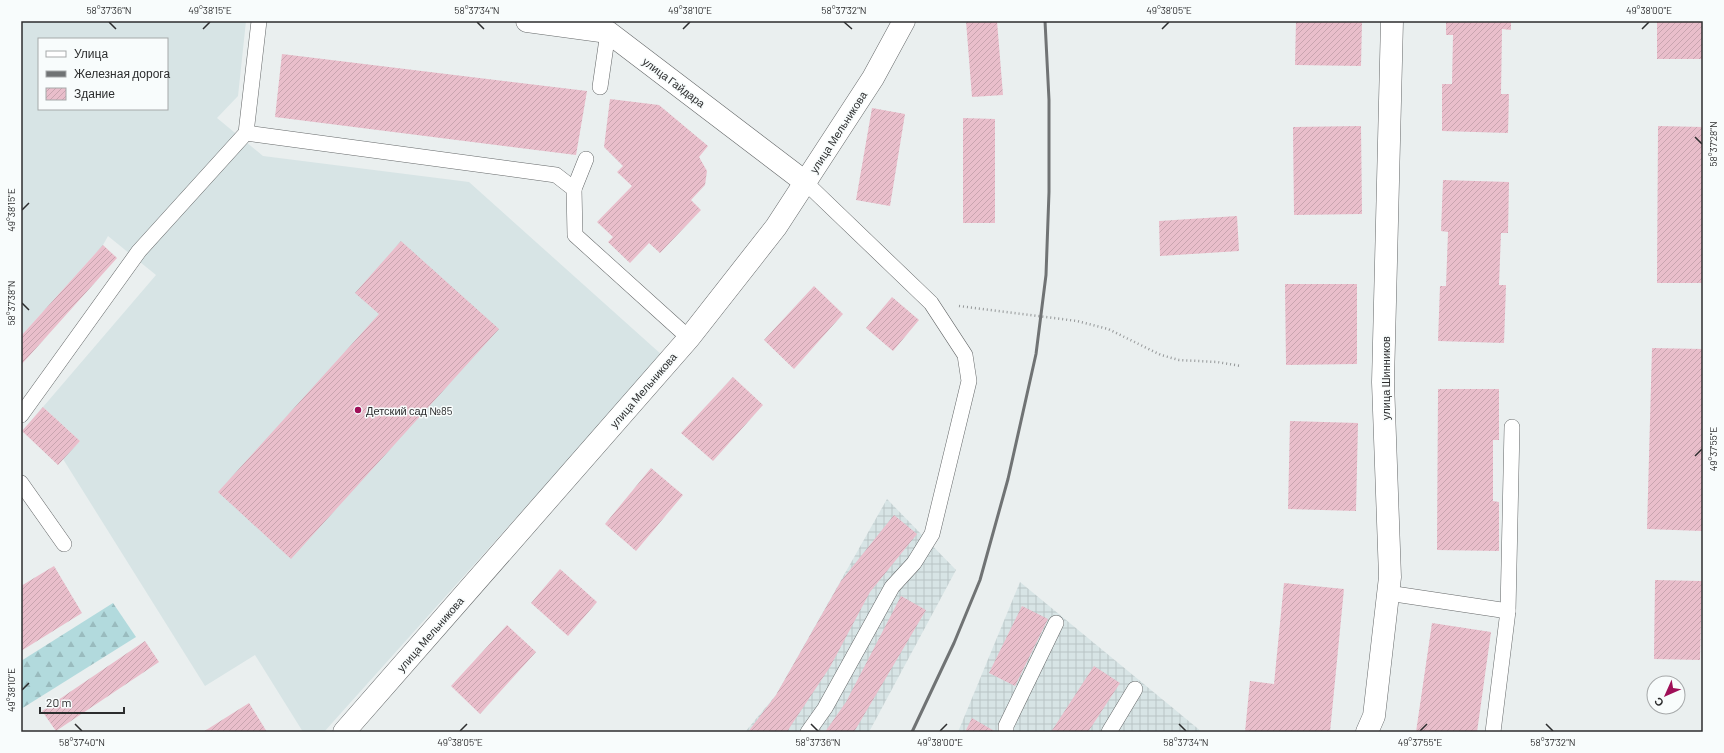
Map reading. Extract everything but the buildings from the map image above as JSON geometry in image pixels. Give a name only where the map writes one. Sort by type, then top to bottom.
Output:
[{"type":"street","name":"улица Гайдара","points":[[527,21],[608,32],[805,182]]},
{"type":"street","name":"улица Мельникова","points":[[344,732],[689,338],[776,227],[873,78],[904,21]]},
{"type":"street","name":"улица Шинников","points":[[1367,732],[1374,716],[1390,577],[1383,382],[1392,21]]},
{"type":"lane","points":[[21,415],[138,251],[246,133],[259,21]]},
{"type":"lane","points":[[600,87],[608,32]]},
{"type":"lane","points":[[246,133],[556,175],[574,189]]},
{"type":"lane","points":[[586,158],[574,189],[575,235],[689,338]]},
{"type":"lane","points":[[805,182],[931,303],[965,355],[969,381],[932,534],[914,563],[892,587],[825,708],[808,732]]},
{"type":"lane","points":[[1493,732],[1508,611],[1512,427]]},
{"type":"lane","points":[[21,483],[64,544]]},
{"type":"lane","points":[[1388,593],[1508,611]]},
{"type":"lane","points":[[1006,732],[1006,726],[1056,623]]},
{"type":"lane","points":[[1109,732],[1136,689]]},
{"type":"path","points":[[960,306],[1077,321],[1108,329],[1167,357],[1179,360],[1217,362],[1241,366]]},
{"type":"shaded area","points":[[21,21],[246,21],[238,96],[217,118],[263,156],[469,182],[662,355],[324,732],[303,732],[255,655],[205,686],[63,459],[80,441],[43,407],[156,275],[108,236],[103,245],[21,336]]},
{"type":"shaded area","points":[[887,499],[956,570],[869,732],[745,732],[776,695]]},
{"type":"shaded area","points":[[1020,582],[1202,732],[958,732]]},
{"type":"green space","points":[[113,603],[136,637],[21,709],[21,661]]},
{"type":"railway","points":[[912,732],[954,643],[980,580],[1008,479],[1036,354],[1046,275],[1049,192],[1049,100],[1045,21]]},
{"type":"place","name":"Детский сад №85","points":[[358,410]]}]
